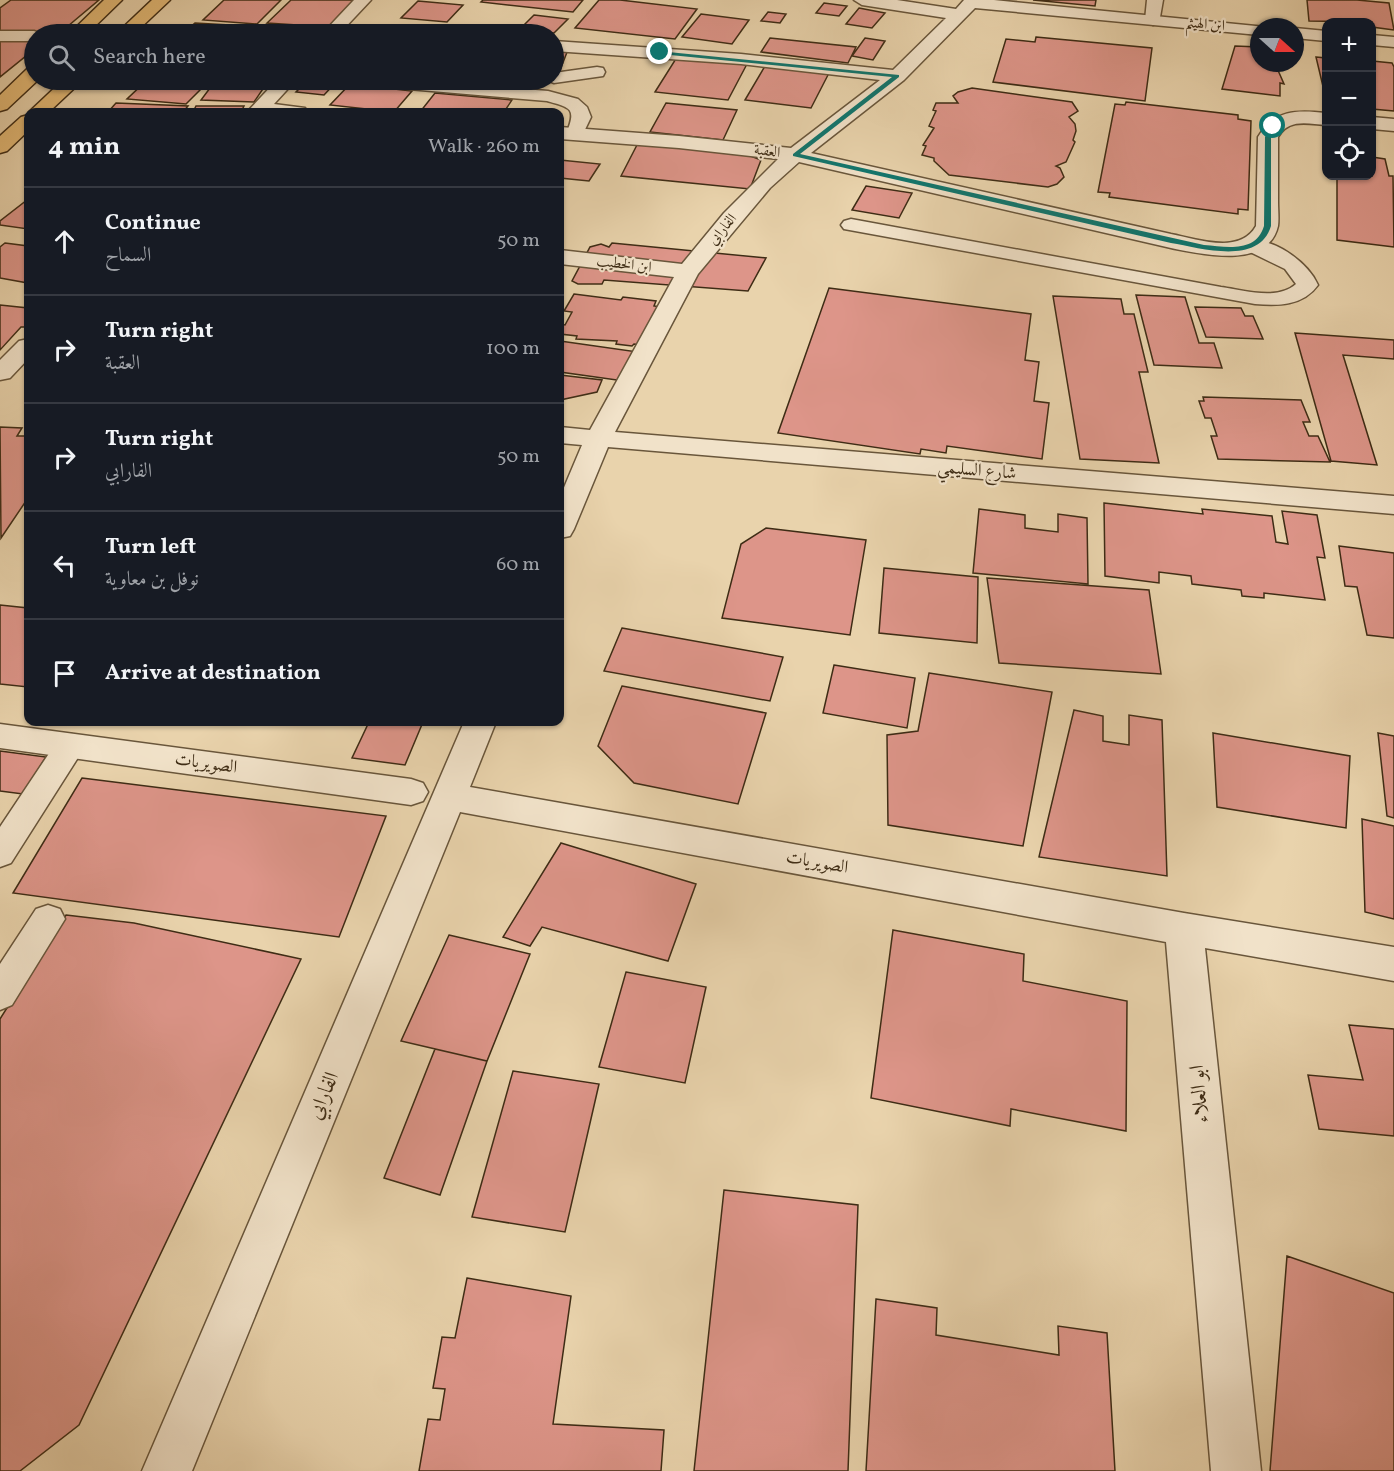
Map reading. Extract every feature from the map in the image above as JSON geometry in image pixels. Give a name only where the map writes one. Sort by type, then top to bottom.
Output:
[{"type":"main road","points":[[88,24],[114,0]]},
{"type":"main road","points":[[135,24],[162,0]]},
{"type":"main road","points":[[0,105],[24,82]]},
{"type":"main road","points":[[42,108],[63,90]]},
{"type":"main road","points":[[0,147],[24,125]]},
{"type":"street","points":[[340,24],[363,0]]},
{"type":"street","name":"ابن الهيثم","points":[[862,0],[968,6],[1250,29]]},
{"type":"street","name":"الفارابي","points":[[564,518],[597,439],[688,272],[732,218],[795,155],[897,76],[968,6]]},
{"type":"street","points":[[1220,9],[1227,27]]},
{"type":"street","points":[[1304,34],[1322,36]]},
{"type":"street","points":[[0,36],[24,36]]},
{"type":"street","points":[[1376,40],[1394,42]]},
{"type":"street","points":[[564,47],[730,58],[897,76]]},
{"type":"street","points":[[260,108],[277,90]]},
{"type":"street","points":[[1253,246],[1264,237],[1268,226],[1268,137],[1273,126],[1281,120],[1296,117],[1322,119]]},
{"type":"street","points":[[1376,123],[1394,125]]},
{"type":"street","name":"العقبة","points":[[567,133],[795,155],[1171,241],[1234,249],[1253,246]]},
{"type":"street","name":"ابن الخطيب","points":[[564,257],[688,272]]},
{"type":"street","points":[[0,373],[24,350]]},
{"type":"street","points":[[0,373],[24,376]]},
{"type":"street","name":"شارع السليمي","points":[[564,435],[1394,504]]},
{"type":"street","name":"الفارابي","points":[[167,1471],[430,795],[477,726]]},
{"type":"street","name":"الصويريات","points":[[0,736],[78,733],[1184,929]]},
{"type":"street","points":[[1184,929],[1394,964]]},
{"type":"street","name":"ابو العلاء","points":[[1184,929],[1236,1471]]},
{"type":"lane","points":[[1153,20],[1155,0]]},
{"type":"lane","points":[[564,77],[597,72]]},
{"type":"lane","points":[[483,90],[564,99],[577,106],[582,117],[567,133]]},
{"type":"lane","points":[[519,93],[522,90]]},
{"type":"lane","points":[[851,225],[1221,293],[1279,298],[1301,293],[1307,285],[1303,273],[1290,262],[1253,246]]},
{"type":"lane","points":[[0,854],[78,733]]},
{"type":"lane","points":[[0,994],[48,919]]},
{"type":"building","points":[[11,0],[99,0],[70,24],[24,24],[24,33],[0,31],[0,8]]},
{"type":"building","points":[[224,0],[281,0],[257,24],[203,20]]},
{"type":"building","points":[[291,0],[354,0],[331,24],[267,23]]},
{"type":"building","points":[[483,0],[583,0],[573,12],[481,2]]},
{"type":"building","points":[[599,0],[620,0],[697,9],[675,39],[575,28]]},
{"type":"building","points":[[1033,0],[1096,0],[1095,6]]},
{"type":"building","points":[[1307,0],[1357,0],[1389,3],[1394,30],[1376,28],[1376,18],[1322,18],[1322,21],[1309,21]]},
{"type":"building","points":[[418,1],[463,5],[447,22],[401,18]]},
{"type":"building","points":[[824,3],[847,6],[839,16],[816,13]]},
{"type":"building","points":[[859,8],[885,13],[872,28],[846,24]]},
{"type":"building","points":[[768,12],[786,14],[780,23],[761,21]]},
{"type":"building","points":[[701,14],[749,20],[732,44],[682,37]]},
{"type":"building","points":[[534,15],[568,19],[563,24],[525,24]]},
{"type":"building","points":[[1036,37],[1152,48],[1145,101],[993,82],[1006,39],[1035,42]]},
{"type":"building","points":[[0,38],[24,39],[24,58],[0,77]]},
{"type":"building","points":[[770,38],[856,47],[848,63],[761,52]]},
{"type":"building","points":[[865,38],[885,41],[873,60],[852,56]]},
{"type":"building","points":[[1235,46],[1250,47],[1250,72],[1279,72],[1284,84],[1280,83],[1280,96],[1222,89]]},
{"type":"building","points":[[564,47],[569,47],[564,60]]},
{"type":"building","points":[[677,57],[747,64],[728,100],[655,92]]},
{"type":"building","points":[[1316,57],[1322,58],[1322,82]]},
{"type":"building","points":[[1376,61],[1392,63],[1394,67],[1394,111],[1376,109]]},
{"type":"building","points":[[765,66],[829,73],[811,108],[745,100]]},
{"type":"building","points":[[972,88],[1072,102],[1078,111],[1069,117],[1075,124],[1076,131],[1073,140],[1075,142],[1066,162],[1056,166],[1060,168],[1064,177],[1057,184],[1048,187],[949,175],[934,161],[934,158],[922,155],[926,146],[923,145],[934,128],[929,126],[936,111],[933,110],[936,103],[958,103],[953,96]]},
{"type":"building","points":[[136,90],[200,90],[186,104],[127,99]]},
{"type":"building","points":[[208,90],[262,90],[254,102],[201,100]]},
{"type":"building","points":[[298,90],[329,90],[324,95],[296,92]]},
{"type":"building","points":[[344,90],[412,91],[397,108],[330,105]]},
{"type":"building","points":[[435,93],[512,100],[507,108],[423,108]]},
{"type":"building","points":[[1126,102],[1238,115],[1238,119],[1251,121],[1248,210],[1238,209],[1238,214],[1109,197],[1110,193],[1098,192],[1115,104],[1125,105]]},
{"type":"building","points":[[116,103],[188,106],[186,108],[112,108]]},
{"type":"building","points":[[666,103],[737,110],[723,140],[650,132]]},
{"type":"building","points":[[196,106],[244,106],[243,108],[195,108]]},
{"type":"building","points":[[638,143],[743,153],[761,160],[750,189],[621,176]]},
{"type":"building","points":[[1376,158],[1385,159],[1389,176],[1393,176],[1394,247],[1337,240],[1337,180],[1376,180]]},
{"type":"building","points":[[564,160],[600,164],[589,181],[564,178]]},
{"type":"building","points":[[866,186],[912,193],[899,218],[852,210]]},
{"type":"building","points":[[24,202],[24,228],[0,225],[0,221]]},
{"type":"building","points":[[5,243],[24,245],[24,282],[0,278],[0,247]]},
{"type":"building","points":[[612,243],[766,258],[748,291],[604,280],[602,284],[578,284],[572,281],[590,247],[601,244],[609,247]]},
{"type":"building","points":[[829,288],[1031,314],[1025,360],[1039,362],[1034,401],[1049,403],[1042,459],[947,446],[946,453],[921,449],[920,454],[778,433]]},
{"type":"building","points":[[574,294],[621,300],[623,297],[656,301],[654,306],[676,309],[649,346],[616,344],[617,341],[576,339],[577,336],[564,334],[564,325],[572,312],[564,311]]},
{"type":"building","points":[[1136,295],[1185,297],[1199,343],[1214,343],[1222,368],[1154,365]]},
{"type":"building","points":[[1053,296],[1121,299],[1124,314],[1134,314],[1148,372],[1139,372],[1159,463],[1080,459]]},
{"type":"building","points":[[0,305],[24,308],[24,327],[21,327],[0,350]]},
{"type":"building","points":[[1195,307],[1241,308],[1245,316],[1253,316],[1263,339],[1206,337]]},
{"type":"building","points":[[1295,333],[1394,340],[1394,359],[1343,355],[1377,465],[1331,461]]},
{"type":"building","points":[[564,342],[645,353],[631,382],[564,373]]},
{"type":"building","points":[[564,375],[602,380],[597,392],[564,399]]},
{"type":"building","points":[[1203,397],[1301,400],[1310,422],[1303,422],[1309,436],[1318,436],[1330,462],[1218,459],[1211,436],[1217,436],[1211,418],[1205,418],[1199,401],[1204,401]]},
{"type":"building","points":[[0,427],[22,428],[17,436],[24,436],[24,504],[1,538]]},
{"type":"building","points":[[1104,503],[1203,514],[1202,509],[1272,516],[1276,542],[1288,544],[1282,511],[1317,515],[1325,558],[1317,557],[1325,600],[1264,593],[1264,598],[1242,596],[1241,590],[1192,584],[1191,576],[1159,572],[1159,583],[1105,576]]},
{"type":"building","points":[[979,509],[1025,515],[1025,528],[1058,532],[1058,514],[1087,518],[1088,584],[973,573]]},
{"type":"building","points":[[766,528],[866,540],[850,635],[722,618],[741,544]]},
{"type":"building","points":[[1339,546],[1394,553],[1394,638],[1367,635],[1357,587],[1345,586]]},
{"type":"building","points":[[884,568],[978,577],[977,643],[879,633]]},
{"type":"building","points":[[987,578],[1149,590],[1161,674],[999,663]]},
{"type":"building","points":[[0,605],[24,608],[24,687],[0,684]]},
{"type":"building","points":[[622,628],[783,657],[770,701],[604,671]]},
{"type":"building","points":[[834,665],[915,678],[907,728],[823,713]]},
{"type":"building","points":[[929,673],[1052,692],[1023,846],[888,825],[887,735],[918,731]]},
{"type":"building","points":[[622,686],[766,713],[738,804],[634,783],[598,746]]},
{"type":"building","points":[[1074,710],[1103,716],[1103,741],[1129,745],[1129,715],[1162,720],[1167,876],[1039,857]]},
{"type":"building","points":[[367,726],[421,726],[405,765],[352,758]]},
{"type":"building","points":[[1213,733],[1350,756],[1346,828],[1217,807]]},
{"type":"building","points":[[1378,733],[1394,736],[1394,818],[1387,816]]},
{"type":"building","points":[[0,751],[46,757],[23,794],[0,791]]},
{"type":"building","points":[[82,778],[386,816],[339,937],[13,893]]},
{"type":"building","points":[[1362,819],[1394,826],[1394,919],[1365,912]]},
{"type":"building","points":[[561,843],[696,884],[668,961],[542,927],[530,946],[503,937]]},
{"type":"building","points":[[66,915],[134,923],[301,959],[79,1425],[20,1471],[0,1471],[0,1019]]},
{"type":"building","points":[[893,930],[1024,954],[1023,981],[1127,1001],[1126,1131],[1011,1109],[1010,1126],[871,1098]]},
{"type":"building","points":[[449,935],[530,954],[487,1061],[401,1041]]},
{"type":"building","points":[[626,972],[706,987],[685,1083],[599,1067]]},
{"type":"building","points":[[1349,1025],[1394,1029],[1394,1136],[1319,1129],[1308,1075],[1363,1080]]},
{"type":"building","points":[[435,1049],[487,1061],[440,1195],[384,1178]]},
{"type":"building","points":[[513,1071],[599,1084],[565,1232],[472,1217]]},
{"type":"building","points":[[724,1190],[858,1205],[848,1471],[694,1471]]},
{"type":"building","points":[[1287,1256],[1394,1293],[1394,1471],[1270,1471]]},
{"type":"building","points":[[467,1278],[571,1296],[553,1424],[664,1430],[661,1471],[419,1471],[428,1419],[440,1420],[445,1389],[433,1388],[442,1337],[455,1338]]},
{"type":"building","points":[[876,1299],[937,1308],[936,1335],[1059,1355],[1058,1326],[1107,1333],[1115,1471],[866,1471]]},
{"type":"route","points":[[660,52],[897,76],[795,155],[1204,247],[1234,249],[1253,246],[1264,237],[1268,226],[1268,137],[1273,126]]}]
